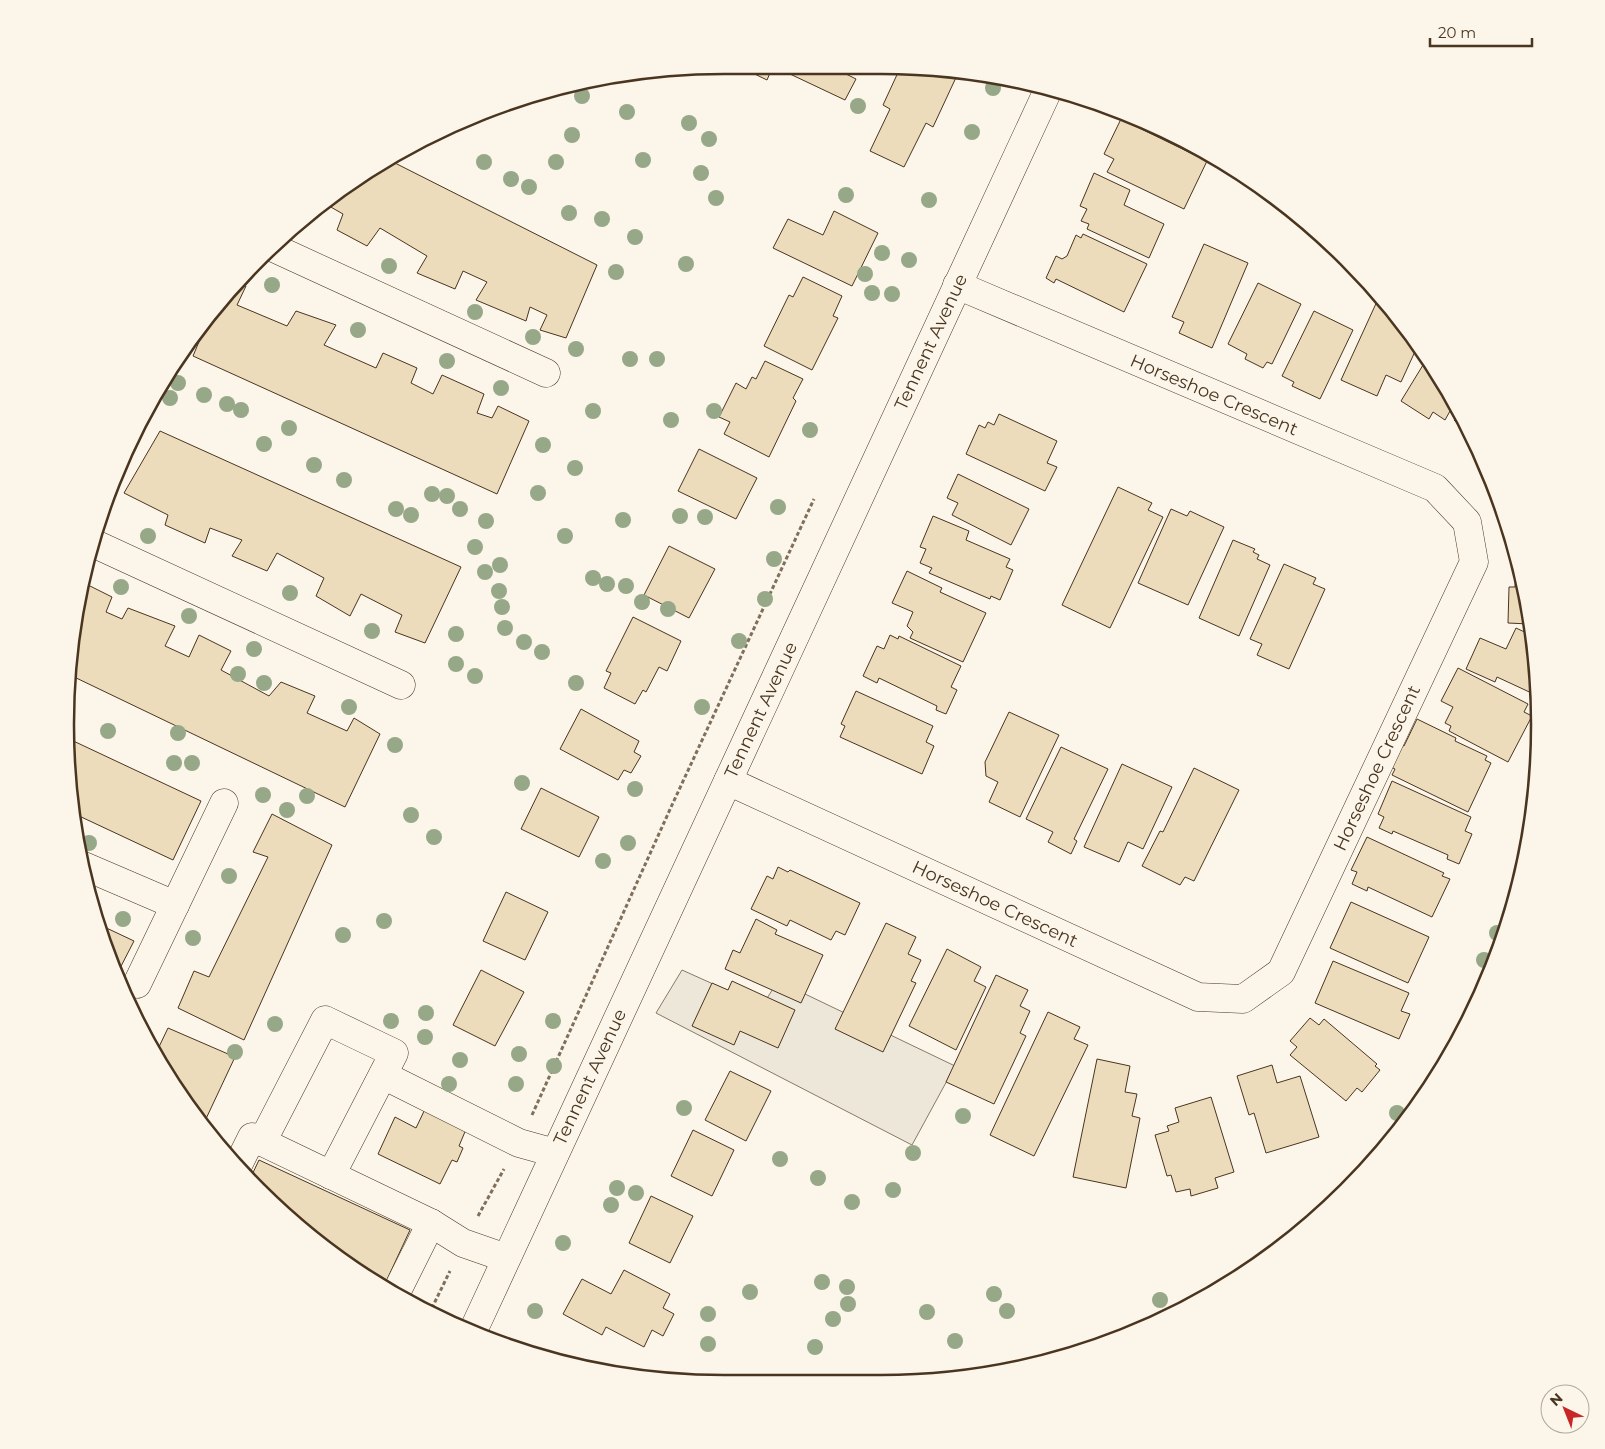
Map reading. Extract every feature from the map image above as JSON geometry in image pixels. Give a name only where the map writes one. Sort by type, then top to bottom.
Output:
[{"type":"street","name":"Tennent Avenue","points":[[475,1326],[1046,95]]},
{"type":"street","points":[[279,250],[546,373]]},
{"type":"street","name":"Horseshoe Crescent","points":[[728,781],[1198,997],[1242,999],[1281,972],[1470,571],[1474,562],[1467,522],[1435,488],[957,286]]},
{"type":"street","points":[[99,546],[401,685]]},
{"type":"street","points":[[137,984],[224,803]]},
{"type":"street","points":[[90,869],[175,905]]},
{"type":"street","points":[[262,1142],[325,1020],[394,1053],[331,1175]]},
{"type":"street","points":[[383,1075],[519,1143],[555,1153]]},
{"type":"street","points":[[241,1160],[252,1137],[431,1223],[463,1243],[506,1258]]},
{"type":"street","points":[[399,1288],[431,1223]]},
{"type":"path","points":[[433,1306],[463,1243],[519,1143],[814,499]]},
{"type":"shaded area","points":[[682,970],[762,1006],[778,981],[955,1066],[912,1145],[656,1013]]},
{"type":"building","points":[[755,74],[770,74],[767,80]]},
{"type":"building","points":[[790,74],[846,74],[856,79],[845,100]]},
{"type":"building","points":[[897,74],[956,78],[933,127],[926,123],[904,167],[870,151],[890,109],[883,105]]},
{"type":"building","points":[[1121,120],[1207,161],[1184,209],[1107,172],[1114,159],[1104,154]]},
{"type":"building","points":[[395,163],[597,265],[566,338],[540,330],[547,315],[530,307],[526,321],[476,300],[487,282],[463,271],[455,289],[417,273],[427,256],[380,228],[367,246],[337,230],[343,214],[330,207]]},
{"type":"building","points":[[1094,173],[1130,190],[1124,205],[1164,224],[1149,258],[1087,229],[1089,224],[1081,221],[1087,209],[1080,206]]},
{"type":"building","points":[[834,211],[878,233],[852,286],[773,248],[788,219],[823,235]]},
{"type":"building","points":[[1083,234],[1147,264],[1124,312],[1056,279],[1054,283],[1046,278],[1056,256],[1062,259],[1067,256],[1076,235],[1081,238]]},
{"type":"building","points":[[1204,244],[1248,263],[1212,348],[1179,333],[1184,322],[1172,317]]},
{"type":"building","points":[[803,277],[842,296],[833,316],[838,318],[812,370],[764,346],[789,295],[793,297]]},
{"type":"building","points":[[1258,283],[1301,304],[1272,364],[1267,362],[1263,368],[1245,359],[1247,354],[1228,344]]},
{"type":"building","points":[[244,285],[246,286],[237,305],[287,326],[296,311],[336,325],[324,345],[376,368],[383,353],[417,368],[411,383],[433,394],[442,375],[484,394],[477,413],[492,418],[498,406],[529,421],[497,494],[193,356],[200,339],[208,328]]},
{"type":"building","points":[[1376,303],[1415,353],[1401,382],[1386,375],[1377,396],[1341,380]]},
{"type":"building","points":[[1314,311],[1353,330],[1320,399],[1292,386],[1294,382],[1282,376]]},
{"type":"building","points":[[765,361],[803,379],[793,398],[796,401],[769,457],[724,434],[730,422],[719,417],[736,383],[746,389],[752,377],[756,379]]},
{"type":"building","points":[[1423,365],[1450,411],[1445,420],[1433,412],[1429,419],[1401,401]]},
{"type":"building","points":[[999,414],[1057,441],[1047,463],[1057,467],[1045,491],[966,454],[979,425],[985,428],[988,422],[994,425]]},
{"type":"building","points":[[160,431],[461,567],[425,643],[395,632],[402,615],[361,594],[350,616],[316,596],[324,578],[277,553],[267,571],[232,556],[242,540],[210,528],[205,543],[165,525],[168,515],[124,493]]},
{"type":"building","points":[[699,449],[757,478],[736,519],[678,491]]},
{"type":"building","points":[[958,474],[1029,509],[1011,545],[952,515],[958,503],[947,498]]},
{"type":"building","points":[[1118,487],[1152,503],[1148,510],[1163,517],[1110,628],[1062,605]]},
{"type":"building","points":[[1171,509],[1187,516],[1190,511],[1224,527],[1188,605],[1138,583]]},
{"type":"building","points":[[933,516],[969,531],[966,540],[1010,559],[1006,567],[1013,570],[1000,600],[991,596],[990,599],[929,573],[932,568],[920,563],[926,549],[920,547]]},
{"type":"building","points":[[1233,540],[1255,549],[1253,552],[1259,555],[1257,559],[1270,565],[1239,636],[1199,618]]},
{"type":"building","points":[[669,546],[715,569],[689,618],[644,595]]},
{"type":"building","points":[[1284,564],[1316,578],[1313,584],[1325,589],[1289,669],[1257,655],[1262,644],[1250,639]]},
{"type":"building","points":[[907,571],[942,588],[940,592],[986,613],[963,662],[910,638],[913,632],[907,626],[913,612],[892,603]]},
{"type":"building","points":[[1515,583],[1523,624],[1508,623],[1509,587],[1515,587]]},
{"type":"building","points":[[89,585],[112,597],[106,612],[122,619],[128,608],[175,626],[165,646],[189,657],[199,635],[231,651],[221,670],[269,696],[281,682],[315,696],[307,713],[347,731],[354,718],[380,734],[345,807],[75,678],[79,640]]},
{"type":"building","points":[[633,617],[681,641],[667,671],[659,667],[646,692],[643,690],[635,704],[604,688],[611,673],[606,671]]},
{"type":"building","points":[[1516,628],[1525,632],[1530,692],[1497,677],[1495,682],[1466,669],[1480,638],[1506,649]]},
{"type":"building","points":[[890,635],[898,639],[899,636],[961,666],[951,687],[957,690],[946,714],[936,710],[937,706],[879,678],[877,683],[863,676],[877,646],[884,649]]},
{"type":"building","points":[[1458,668],[1528,704],[1524,712],[1531,715],[1531,718],[1508,762],[1449,731],[1451,726],[1445,723],[1453,707],[1441,701]]},
{"type":"building","points":[[856,691],[933,726],[926,742],[934,746],[922,774],[840,737],[845,726],[841,724]]},
{"type":"building","points":[[581,709],[639,741],[634,752],[641,756],[631,773],[624,770],[618,780],[560,749]]},
{"type":"building","points":[[1009,712],[1059,735],[1020,817],[989,802],[998,782],[986,776],[985,762]]},
{"type":"building","points":[[1417,719],[1456,738],[1455,741],[1487,756],[1485,760],[1491,763],[1468,812],[1392,775],[1395,769],[1385,764],[1395,742],[1404,746]]},
{"type":"building","points":[[74,741],[201,801],[173,860],[80,817]]},
{"type":"building","points":[[1061,747],[1108,769],[1074,839],[1077,841],[1071,854],[1048,842],[1053,832],[1026,819]]},
{"type":"building","points":[[1122,764],[1172,787],[1143,849],[1128,842],[1119,862],[1084,847]]},
{"type":"building","points":[[1194,768],[1239,790],[1194,881],[1185,877],[1180,885],[1142,866],[1160,831],[1163,832]]},
{"type":"building","points":[[1392,781],[1471,817],[1465,831],[1472,834],[1459,864],[1447,859],[1448,855],[1393,831],[1392,834],[1379,828],[1384,817],[1378,814]]},
{"type":"building","points":[[541,788],[599,817],[579,857],[521,829]]},
{"type":"building","points":[[272,814],[332,845],[244,1040],[178,1008],[194,971],[209,977],[268,857],[253,852]]},
{"type":"building","points":[[1367,837],[1444,873],[1442,876],[1450,879],[1432,917],[1368,887],[1367,891],[1352,884],[1357,872],[1351,870]]},
{"type":"building","points":[[778,867],[788,872],[790,870],[860,903],[845,935],[836,931],[831,940],[790,920],[787,926],[751,909],[767,876],[773,879]]},
{"type":"building","points":[[506,892],[548,912],[525,960],[483,941]]},
{"type":"building","points":[[1351,902],[1429,937],[1408,983],[1330,948]]},
{"type":"building","points":[[756,919],[777,930],[775,934],[823,955],[801,1003],[725,969],[733,950],[740,953]]},
{"type":"building","points":[[886,923],[916,937],[908,954],[921,960],[911,981],[916,983],[883,1052],[835,1029]]},
{"type":"building","points":[[106,928],[134,941],[120,967]]},
{"type":"building","points":[[947,949],[981,967],[974,981],[986,987],[956,1050],[909,1026]]},
{"type":"building","points":[[1333,961],[1409,993],[1401,1011],[1410,1014],[1399,1039],[1315,1003]]},
{"type":"building","points":[[481,970],[524,992],[495,1046],[453,1025]]},
{"type":"building","points":[[996,975],[1028,990],[1020,1006],[1030,1011],[1020,1033],[1026,1036],[994,1104],[946,1082]]},
{"type":"building","points":[[732,981],[795,1010],[778,1048],[740,1031],[734,1045],[692,1026],[712,983],[728,990]]},
{"type":"building","points":[[1048,1012],[1080,1027],[1074,1039],[1088,1045],[1034,1156],[990,1135]]},
{"type":"building","points":[[1310,1018],[1319,1025],[1324,1019],[1377,1064],[1375,1066],[1380,1070],[1362,1092],[1357,1088],[1346,1101],[1290,1055],[1297,1047],[1290,1041]]},
{"type":"building","points":[[168,1028],[235,1057],[206,1118],[183,1086],[159,1046]]},
{"type":"building","points":[[1097,1059],[1130,1066],[1125,1092],[1137,1094],[1132,1116],[1140,1118],[1126,1188],[1073,1177]]},
{"type":"building","points":[[1272,1065],[1277,1083],[1300,1076],[1319,1137],[1266,1153],[1254,1113],[1249,1115],[1237,1076]]},
{"type":"building","points":[[730,1071],[771,1091],[746,1141],[705,1120]]},
{"type":"building","points":[[1211,1097],[1234,1172],[1215,1178],[1218,1188],[1191,1196],[1190,1189],[1176,1192],[1171,1175],[1167,1176],[1155,1135],[1169,1131],[1167,1126],[1179,1122],[1175,1108]]},
{"type":"building","points":[[426,1107],[467,1127],[459,1146],[463,1148],[457,1162],[452,1160],[440,1184],[378,1154],[395,1117],[416,1128]]},
{"type":"building","points":[[693,1130],[734,1150],[712,1196],[671,1176]]},
{"type":"building","points":[[259,1160],[410,1230],[387,1280],[328,1241],[295,1214],[253,1173]]},
{"type":"building","points":[[651,1196],[693,1216],[670,1263],[629,1243]]},
{"type":"building","points":[[624,1270],[670,1294],[663,1308],[674,1314],[663,1336],[652,1330],[644,1347],[606,1327],[602,1335],[563,1314],[582,1279],[611,1294]]}]
